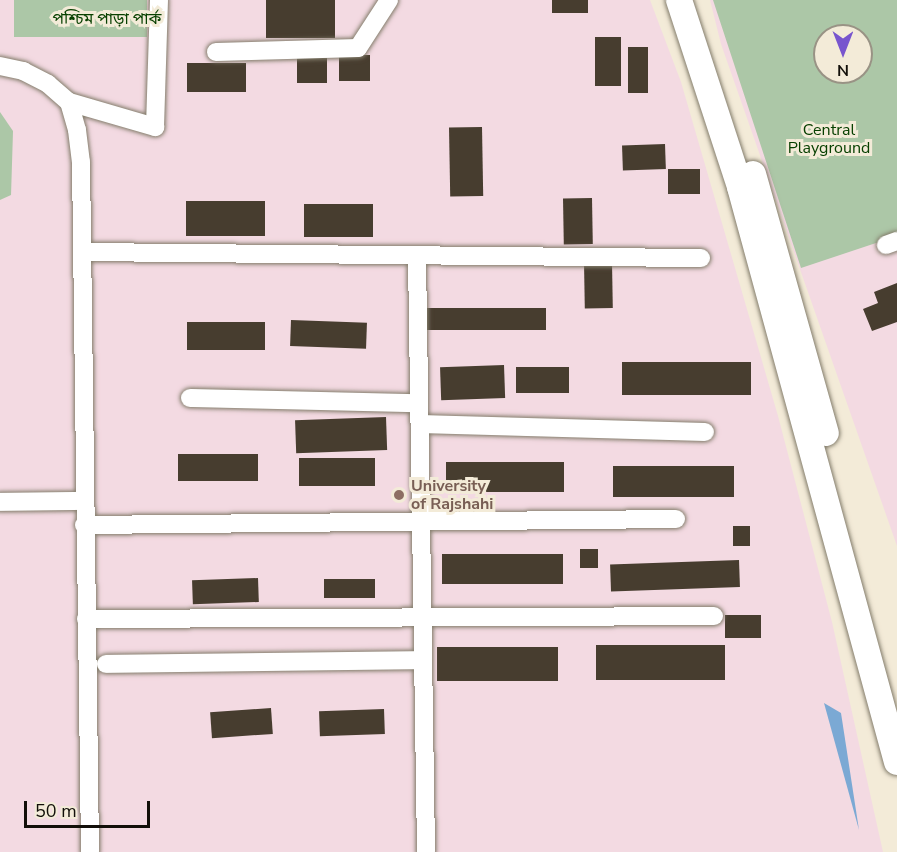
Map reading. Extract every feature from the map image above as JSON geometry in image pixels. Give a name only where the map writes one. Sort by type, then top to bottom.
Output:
[{"type":"main road","points":[[679,0],[740,187],[897,762]]},
{"type":"main road","points":[[696,0],[770,225],[897,698]]},
{"type":"street","points":[[0,66],[22,71],[48,84],[69,102],[155,128],[159,0]]},
{"type":"street","points":[[216,52],[358,48],[389,0]]},
{"type":"street","points":[[69,102],[81,162],[90,852]]},
{"type":"street","points":[[82,252],[701,258]]},
{"type":"street","points":[[417,257],[426,852]]},
{"type":"street","points":[[189,398],[419,403]]},
{"type":"street","points":[[420,424],[705,432]]},
{"type":"street","points":[[0,502],[84,501]]},
{"type":"street","points":[[84,525],[676,519]]},
{"type":"street","points":[[86,619],[714,616]]},
{"type":"street","points":[[106,664],[423,660]]},
{"type":"shaded area","name":"University of Rajshahi","points":[[0,0],[650,0],[681,82],[778,416],[832,622],[883,852],[0,852]]},
{"type":"shaded area","name":"Central Playground","points":[[710,0],[897,0],[897,546],[721,44]]},
{"type":"green space","name":"পশ্চিম পাড়া পার্ক","points":[[14,0],[147,0],[147,37],[14,37]]},
{"type":"green space","name":"Central Playground","points":[[713,0],[897,0],[897,236],[801,268]]},
{"type":"green space","points":[[0,112],[13,131],[11,195],[0,200]]},
{"type":"water","points":[[824,703],[841,713],[859,830]]},
{"type":"building","points":[[266,0],[335,0],[335,38],[266,38]]},
{"type":"building","points":[[552,0],[588,0],[588,13],[552,13]]},
{"type":"building","points":[[595,37],[621,37],[621,86],[595,86]]},
{"type":"building","points":[[628,47],[648,47],[648,93],[628,93]]},
{"type":"building","points":[[339,55],[370,55],[370,81],[339,81]]},
{"type":"building","points":[[297,58],[327,58],[327,83],[297,83]]},
{"type":"building","points":[[187,63],[246,63],[246,92],[187,92]]},
{"type":"building","points":[[482,127],[483,196],[450,197],[449,128]]},
{"type":"building","points":[[665,144],[666,169],[623,170],[622,146]]},
{"type":"building","points":[[668,169],[700,169],[700,194],[668,194]]},
{"type":"building","points":[[592,198],[593,244],[564,244],[563,199]]},
{"type":"building","points":[[186,201],[265,201],[265,236],[186,236]]},
{"type":"building","points":[[304,204],[373,204],[373,237],[304,237]]},
{"type":"building","points":[[584,262],[612,262],[613,308],[585,308]]},
{"type":"building","points":[[897,283],[897,322],[872,331],[863,309],[878,303],[874,292]]},
{"type":"building","points":[[425,308],[546,308],[546,330],[425,330]]},
{"type":"building","points":[[291,320],[367,323],[366,349],[290,346]]},
{"type":"building","points":[[187,322],[265,322],[265,350],[187,350]]},
{"type":"building","points":[[622,362],[751,362],[751,395],[622,395]]},
{"type":"building","points":[[504,365],[505,398],[441,400],[440,367]]},
{"type":"building","points":[[516,367],[569,367],[569,393],[516,393]]},
{"type":"building","points":[[386,417],[387,450],[296,453],[295,420]]},
{"type":"building","points":[[178,454],[258,454],[258,481],[178,481]]},
{"type":"building","points":[[299,458],[375,458],[375,486],[299,486]]},
{"type":"building","points":[[446,462],[564,462],[564,492],[446,492]]},
{"type":"building","points":[[613,466],[734,466],[734,497],[613,497]]},
{"type":"building","points":[[733,526],[750,526],[750,546],[733,546]]},
{"type":"building","points":[[580,549],[598,549],[598,568],[580,568]]},
{"type":"building","points":[[442,554],[563,554],[563,584],[442,584]]},
{"type":"building","points":[[739,560],[740,587],[611,591],[610,565]]},
{"type":"building","points":[[258,578],[259,602],[193,604],[192,580]]},
{"type":"building","points":[[324,579],[375,579],[375,598],[324,598]]},
{"type":"building","points":[[725,615],[761,615],[761,638],[725,638]]},
{"type":"building","points":[[596,645],[725,645],[725,680],[596,680]]},
{"type":"building","points":[[437,647],[558,647],[558,681],[437,681]]},
{"type":"building","points":[[271,708],[273,734],[212,738],[210,712]]},
{"type":"building","points":[[384,709],[385,734],[320,736],[319,711]]},
{"type":"place","name":"University of Rajshahi","points":[[399,495]]}]
